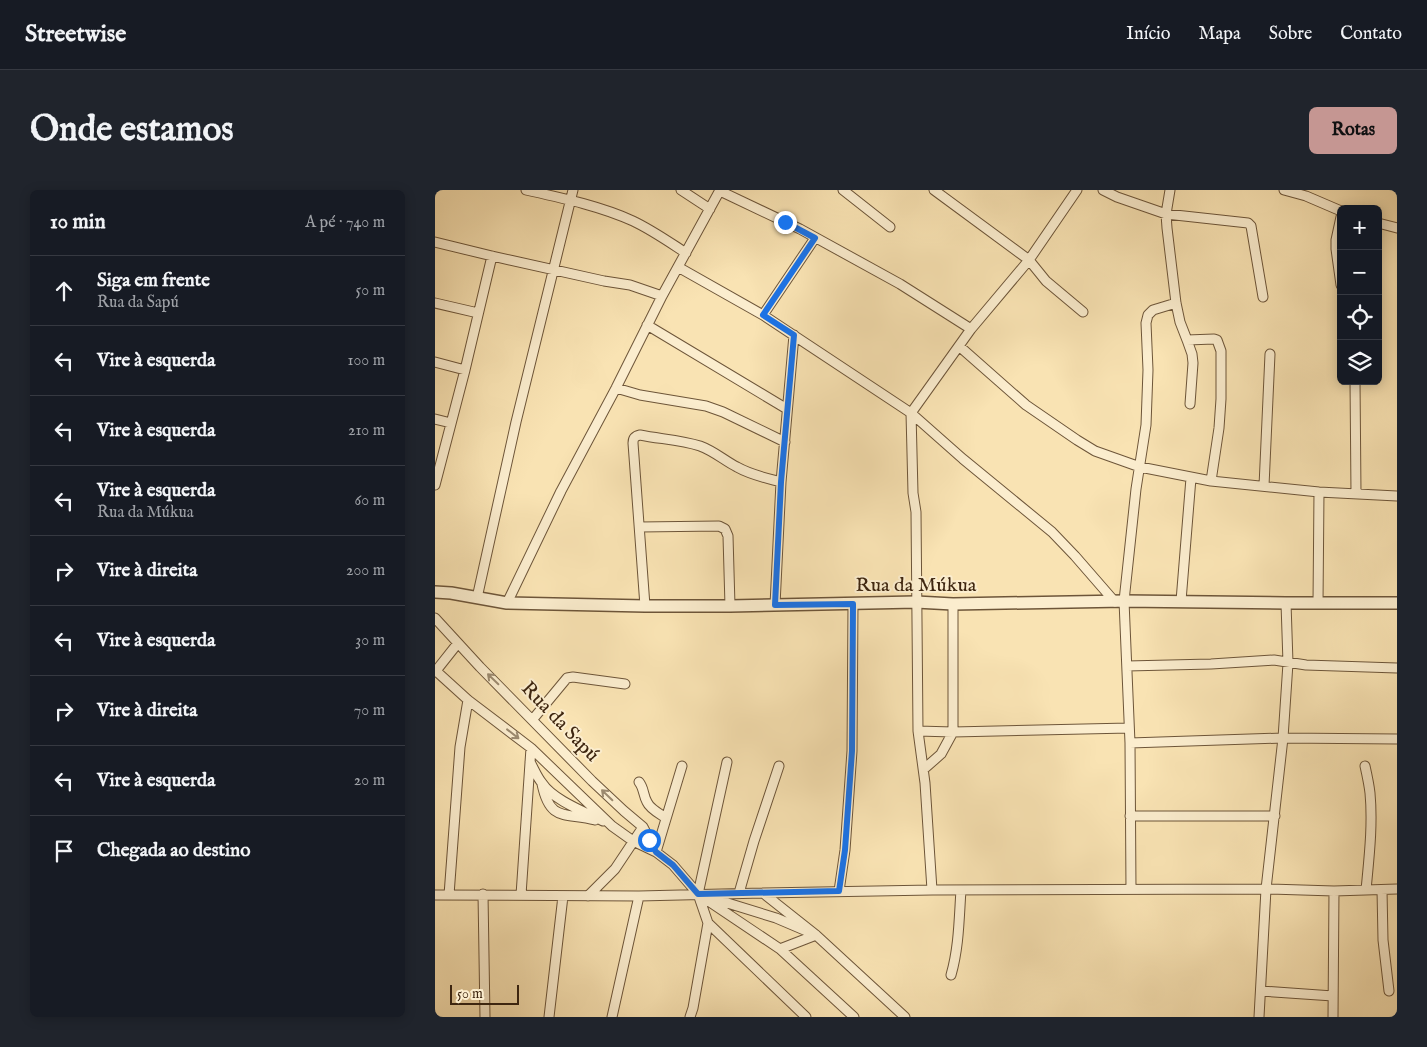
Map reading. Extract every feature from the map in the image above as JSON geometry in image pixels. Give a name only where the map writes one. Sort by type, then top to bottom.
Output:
[{"type":"street","points":[[526,190],[571,200],[633,221],[686,253]]},
{"type":"street","points":[[477,598],[573,190]]},
{"type":"street","points":[[681,190],[710,209]]},
{"type":"street","points":[[507,603],[561,491],[662,296],[720,190],[800,229],[900,284],[971,329]]},
{"type":"street","points":[[843,190],[890,227]]},
{"type":"street","points":[[934,190],[1029,260],[1046,281],[1083,312]]},
{"type":"street","points":[[932,890],[924,769],[918,731],[915,512],[911,413],[971,329],[1029,260],[1077,190]]},
{"type":"street","points":[[1103,190],[1125,200],[1167,214],[1246,222],[1250,224],[1263,297]]},
{"type":"street","points":[[1170,190],[1167,214],[1176,303],[1180,322],[1192,354],[1193,364],[1190,404]]},
{"type":"street","points":[[1284,190],[1305,193],[1337,209]]},
{"type":"street","points":[[1382,224],[1397,228]]},
{"type":"street","points":[[1337,235],[1337,256]]},
{"type":"street","points":[[763,315],[815,238]]},
{"type":"street","points":[[435,242],[553,270],[631,285],[662,296]]},
{"type":"street","points":[[436,480],[492,256]]},
{"type":"street","points":[[678,267],[763,315],[911,413],[1052,532],[1120,601]]},
{"type":"street","points":[[435,303],[478,313]]},
{"type":"street","points":[[1131,890],[1130,743],[1127,666],[1120,601],[1146,425],[1148,370],[1146,323],[1148,315],[1153,310],[1176,303]]},
{"type":"street","points":[[647,325],[787,409]]},
{"type":"street","points":[[775,605],[781,482],[794,335]]},
{"type":"street","points":[[1187,340],[1214,339],[1217,340],[1221,351],[1219,428],[1211,481]]},
{"type":"street","points":[[959,346],[1026,405],[1077,440],[1095,451],[1140,467],[1211,481],[1319,492],[1397,496]]},
{"type":"street","points":[[1264,486],[1270,354]]},
{"type":"street","points":[[435,362],[465,370]]},
{"type":"street","points":[[1355,385],[1355,493]]},
{"type":"street","points":[[616,388],[640,395],[706,406],[723,412],[785,442]]},
{"type":"street","points":[[435,419],[451,423]]},
{"type":"street","points":[[645,606],[633,443],[633,439],[636,436],[700,446],[714,452],[750,474],[781,482]]},
{"type":"street","points":[[1181,602],[1191,478]]},
{"type":"street","points":[[1318,603],[1319,492]]},
{"type":"street","points":[[640,527],[719,526],[725,529],[728,536],[730,606]]},
{"type":"street","name":"Rua da Múkua","points":[[435,592],[507,603],[645,606],[1120,601],[1397,603]]},
{"type":"street","points":[[1259,1017],[1266,889],[1283,738],[1288,663],[1286,603]]},
{"type":"street","points":[[839,891],[845,850],[852,751],[853,604]]},
{"type":"street","points":[[924,769],[941,754],[953,732],[953,604]]},
{"type":"street","name":"Rua da Sapú","points":[[435,618],[592,781],[643,827],[656,852]]},
{"type":"street","points":[[435,671],[458,643]]},
{"type":"street","points":[[1127,666],[1274,660],[1306,665],[1397,668]]},
{"type":"street","name":"Rua da Sapú","points":[[435,671],[468,700],[531,748],[612,826],[656,852],[673,865],[698,894],[780,949],[854,1017]]},
{"type":"street","points":[[533,719],[567,678],[573,677],[625,684]]},
{"type":"street","points":[[449,895],[460,748],[468,700]]},
{"type":"street","points":[[918,731],[1129,728]]},
{"type":"street","points":[[1130,743],[1283,738],[1397,739]]},
{"type":"street","points":[[521,895],[531,748]]},
{"type":"street","points":[[530,762],[542,784],[545,797],[557,813],[589,819],[612,826]]},
{"type":"street","points":[[727,762],[698,894],[709,923],[806,1017]]},
{"type":"street","points":[[656,852],[682,766]]},
{"type":"street","points":[[739,893],[753,841],[779,766]]},
{"type":"street","points":[[1365,766],[1370,792],[1371,813],[1367,890]]},
{"type":"street","points":[[639,782],[643,787],[645,800],[666,818]]},
{"type":"street","points":[[542,784],[558,798],[612,826]]},
{"type":"street","points":[[1130,816],[1275,816]]},
{"type":"street","points":[[588,896],[615,869],[643,827]]},
{"type":"street","points":[[435,895],[639,896],[932,890],[1266,889],[1334,891],[1397,889]]},
{"type":"street","points":[[951,975],[959,934],[961,890]]},
{"type":"street","points":[[1382,890],[1383,940],[1389,991]]},
{"type":"street","points":[[1333,1017],[1334,891]]},
{"type":"street","points":[[763,892],[816,935],[905,1017]]},
{"type":"street","points":[[483,894],[485,1017]]},
{"type":"street","points":[[698,894],[776,918],[816,935]]},
{"type":"street","points":[[549,1017],[563,896]]},
{"type":"street","points":[[612,1017],[639,896]]},
{"type":"street","points":[[690,1017],[709,923]]},
{"type":"street","points":[[780,949],[816,935]]},
{"type":"street","points":[[1261,991],[1333,996]]},
{"type":"route","points":[[649,840],[656,852],[673,865],[698,894],[839,891],[845,850],[852,751],[853,604],[775,605],[781,482],[794,335],[763,315],[815,238],[785,222]]}]
